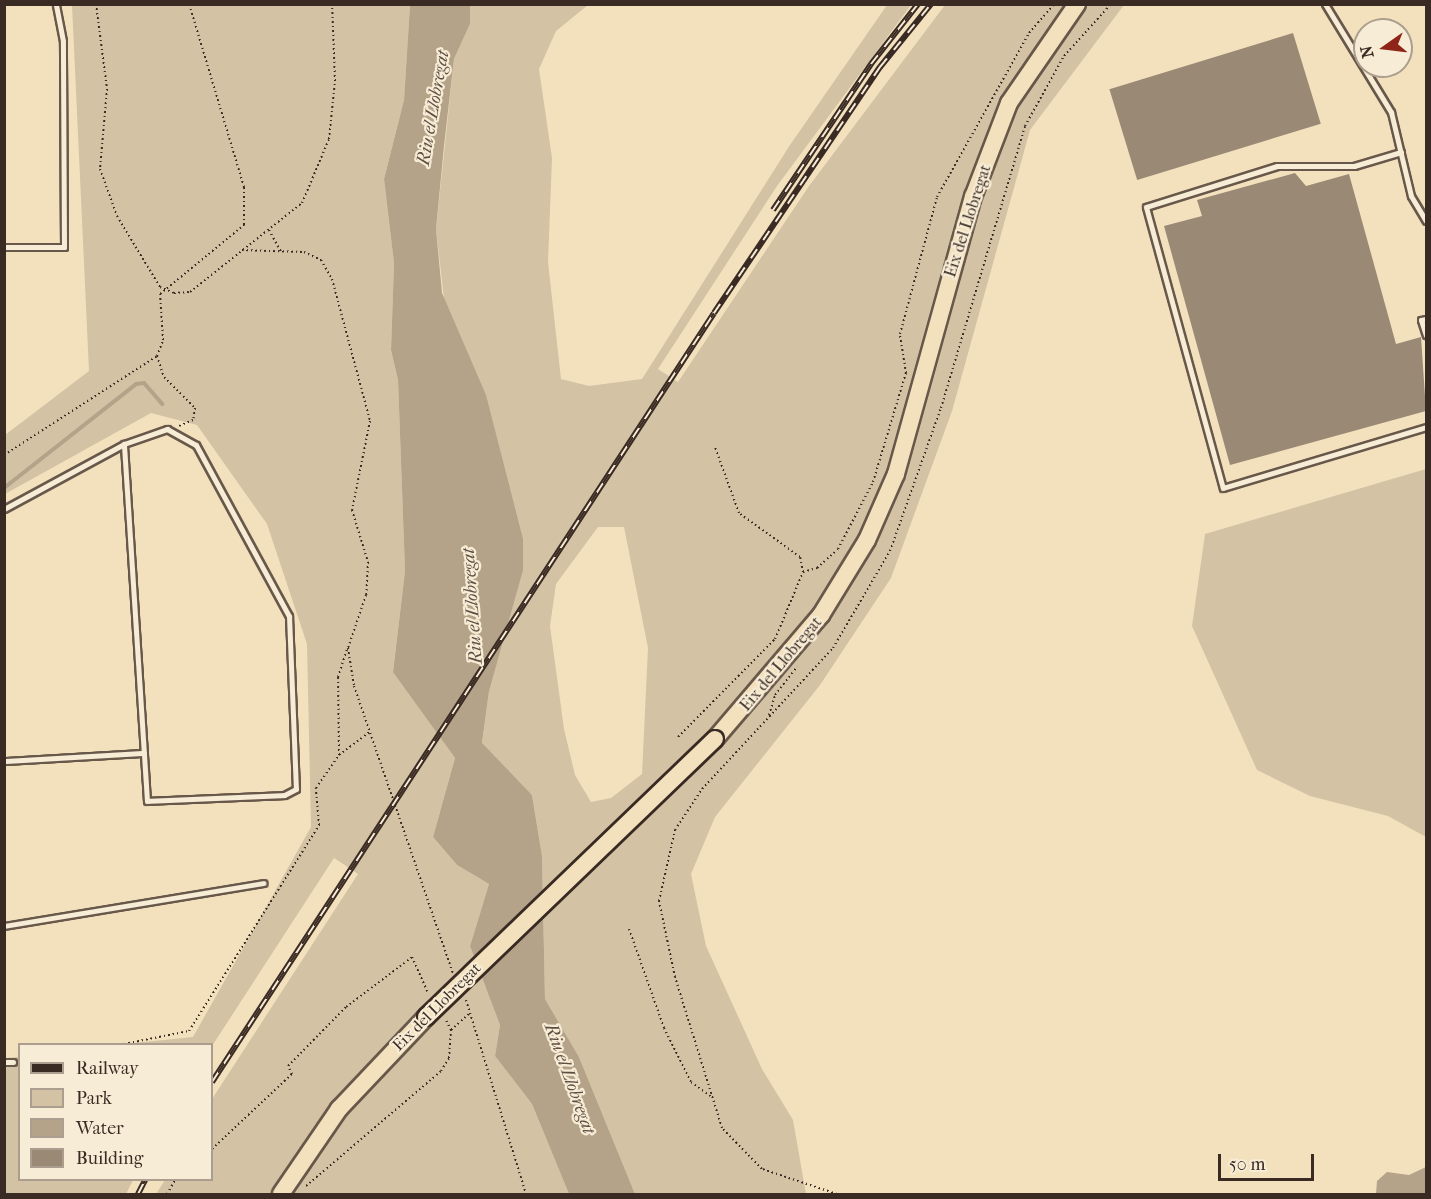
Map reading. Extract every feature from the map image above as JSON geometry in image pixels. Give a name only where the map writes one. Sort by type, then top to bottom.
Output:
[{"type":"highway","name":"Eix del Llobregat","points":[[282,1193],[339,1109],[715,739],[821,615],[867,540],[896,474],[970,208],[1009,102],[1077,4]]},
{"type":"lane","points":[[4,247],[64,247],[63,41],[56,4]]},
{"type":"lane","points":[[1325,4],[1391,112],[1410,195],[1426,221]]},
{"type":"lane","points":[[1401,152],[1354,166],[1277,166],[1146,207],[1223,488],[1426,427]]},
{"type":"lane","points":[[1426,319],[1421,320],[1426,335]]},
{"type":"lane","points":[[4,509],[124,444],[167,429],[196,445],[289,616],[296,789],[284,795],[147,801],[124,444]]},
{"type":"lane","points":[[4,761],[144,753]]},
{"type":"lane","points":[[4,926],[263,884]]},
{"type":"lane","points":[[4,1062],[14,1062]]},
{"type":"path","points":[[96,4],[107,89],[100,169],[117,216],[165,289],[190,292],[302,203],[329,139],[335,81],[332,4]]},
{"type":"path","points":[[4,455],[157,356],[163,340],[157,304],[165,289],[244,225],[248,210],[189,4]]},
{"type":"path","points":[[803,572],[817,568],[838,549],[873,482],[906,373],[900,334],[937,197],[1029,33],[1054,4]]},
{"type":"path","points":[[837,1194],[762,1169],[722,1128],[675,977],[659,901],[675,830],[702,789],[833,648],[890,551],[941,408],[1025,126],[1064,56],[1111,4]]},
{"type":"path","points":[[269,230],[282,253]]},
{"type":"path","points":[[242,250],[304,252],[321,260],[332,279],[370,421],[352,510],[368,562],[366,595],[348,648],[338,688],[339,755]]},
{"type":"path","points":[[157,356],[164,376],[195,408],[193,420],[167,429]]},
{"type":"path","points":[[678,737],[775,639],[803,572],[800,557],[739,513],[715,447]]},
{"type":"path","points":[[348,648],[369,732],[458,984]]},
{"type":"path","points":[[129,1043],[189,1032],[319,825],[316,788],[339,755],[369,732]]},
{"type":"path","points":[[629,929],[664,1028],[691,1082],[712,1096]]},
{"type":"path","points":[[213,1148],[292,1074],[288,1066],[346,1007],[412,957],[430,996]]},
{"type":"path","points":[[462,993],[471,1012],[507,1142],[518,1163],[526,1194]]},
{"type":"path","points":[[450,1030],[471,1012]]},
{"type":"path","points":[[282,1193],[306,1186],[441,1071],[449,1058],[450,1030],[434,1014]]},
{"type":"green space","points":[[72,5],[410,5],[404,100],[384,179],[394,263],[391,350],[398,380],[405,571],[393,671],[455,758],[433,837],[457,865],[489,884],[470,946],[500,1025],[495,1056],[532,1104],[569,1194],[156,1194],[164,1181],[213,1181],[213,1097],[358,874],[334,858],[213,1044],[135,1043],[193,1037],[311,827],[307,644],[267,524],[197,425],[151,413],[5,494],[5,435],[89,371]]},
{"type":"green space","points":[[470,5],[588,5],[556,31],[539,69],[552,158],[548,262],[561,379],[589,386],[642,379],[790,145],[887,5],[911,5],[777,186],[658,369],[678,382],[809,186],[945,5],[1124,5],[1030,130],[952,411],[891,578],[820,685],[715,817],[691,874],[706,946],[762,1069],[793,1120],[806,1194],[635,1194],[579,1057],[545,999],[542,856],[532,795],[482,744],[489,691],[436,229],[454,59],[470,24]],"holes":[[[598,527],[624,527],[648,648],[642,774],[611,798],[591,802],[575,775],[564,729],[550,626],[556,584]]]},
{"type":"green space","points":[[1426,469],[1426,837],[1388,816],[1310,796],[1257,770],[1192,626],[1205,534]]},
{"type":"green space","points":[[18,1057],[18,1181],[132,1181],[126,1194],[5,1194],[5,1058]]},
{"type":"water","name":"Riu el Llobregat","points":[[410,5],[470,5],[470,24],[454,59],[444,146],[436,229],[442,293],[486,395],[523,539],[523,570],[489,691],[482,743],[532,795],[542,856],[545,999],[579,1057],[635,1194],[569,1194],[532,1104],[495,1056],[500,1025],[470,946],[489,884],[457,865],[433,837],[455,758],[393,672],[405,571],[398,380],[391,350],[394,263],[384,179],[404,100]]},
{"type":"water","points":[[1426,1167],[1426,1194],[1376,1194],[1377,1181],[1387,1172],[1409,1175]]},
{"type":"building","points":[[1293,33],[1321,124],[1137,180],[1109,89]]},
{"type":"building","points":[[1295,173],[1306,186],[1349,174],[1396,344],[1421,337],[1426,411],[1230,465],[1164,226],[1202,216],[1197,200]]},
{"type":"waterway","points":[[4,488],[136,384],[144,383],[162,404]]},
{"type":"railway","points":[[773,210],[871,64],[918,4]]},
{"type":"railway","points":[[213,1080],[714,313],[880,67],[931,4]]},
{"type":"railway","points":[[138,1194],[144,1181]]}]
